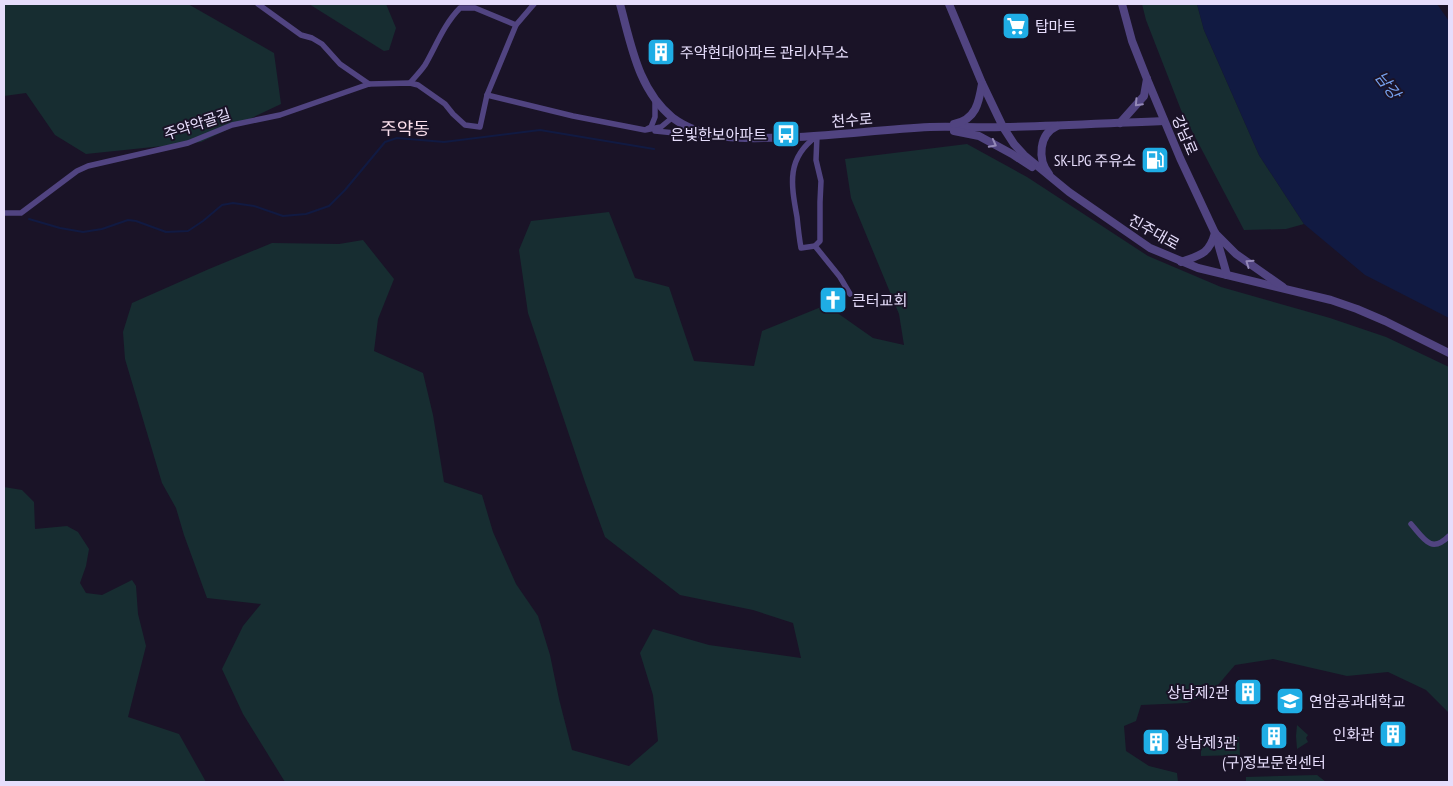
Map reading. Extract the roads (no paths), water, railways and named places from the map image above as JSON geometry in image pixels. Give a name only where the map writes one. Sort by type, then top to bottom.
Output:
[{"type":"street","points":[[258,4],[301,35],[312,38],[322,44],[340,64],[369,84]]},
{"type":"street","name":"주약약골길","points":[[4,213],[21,213],[77,171],[88,166],[188,143],[232,125],[280,115],[369,84],[410,83],[418,85],[446,104],[453,114],[465,125],[480,127],[487,95],[516,25],[534,4]]},
{"type":"street","name":"천수로","points":[[620,4],[637,66],[655,98],[672,117],[707,133],[747,139],[817,136],[930,127],[1003,127],[1164,121]]},
{"type":"street","name":"진주대로","points":[[949,4],[982,83],[1003,127],[1014,144],[1054,181],[1098,213],[1150,248],[1181,262],[1198,268],[1331,300],[1356,309],[1449,352]]},
{"type":"street","name":"강남로","points":[[1122,4],[1132,41],[1164,121],[1215,233],[1227,275]]},
{"type":"street","points":[[410,83],[424,66],[436,41],[452,16],[460,8],[475,8],[516,25]]},
{"type":"street","points":[[1120,123],[1144,96],[1147,79]]},
{"type":"street","points":[[930,127],[962,123],[970,117],[980,100],[982,83]]},
{"type":"street","points":[[487,95],[572,116],[645,130],[747,139]]},
{"type":"street","points":[[645,130],[651,127],[655,117],[655,98]]},
{"type":"street","points":[[645,130],[661,126],[672,117]]},
{"type":"street","points":[[1054,181],[1042,160],[1042,150],[1047,133],[1051,129],[1062,125]]},
{"type":"street","points":[[930,127],[979,136],[1012,154],[1054,181]]},
{"type":"street","points":[[817,136],[816,160],[821,182],[820,242],[815,246],[801,248],[792,176],[794,164],[805,144],[817,136]]},
{"type":"street","points":[[1181,262],[1205,253],[1212,244],[1215,233],[1236,254],[1287,290]]},
{"type":"street","points":[[815,246],[840,277],[850,294]]},
{"type":"street","points":[[1410,524],[1426,541],[1434,544],[1442,544],[1449,536]]},
{"type":"water","name":"남강","points":[[1197,4],[1437,4],[1449,21],[1449,318],[1365,275],[1304,224],[1259,155],[1204,30]]},
{"type":"waterway","points":[[29,219],[83,232],[102,229],[128,220],[166,232],[188,231],[222,205],[233,203],[254,206],[283,216],[306,214],[329,206],[345,190],[385,142],[397,138],[444,142],[540,130],[654,149]]},
{"type":"place","name":"탑마트","points":[[1016,26]]},
{"type":"place","name":"주약현대아파트 관리사무소","points":[[661,52]]},
{"type":"place","name":"은빛한보아파트","points":[[786,134]]},
{"type":"place","name":"SK-LPG 주유소","points":[[1155,160]]},
{"type":"place","name":"큰터교회","points":[[833,300]]},
{"type":"place","name":"상남제2관","points":[[1248,692]]},
{"type":"place","name":"연암공과대학교","points":[[1290,701]]},
{"type":"place","name":"인화관","points":[[1393,734]]},
{"type":"place","name":"(구)정보문헌센터","points":[[1274,736]]},
{"type":"place","name":"상남제3관","points":[[1156,742]]},
{"type":"district","name":"주약동","points":[[405,128]]}]
